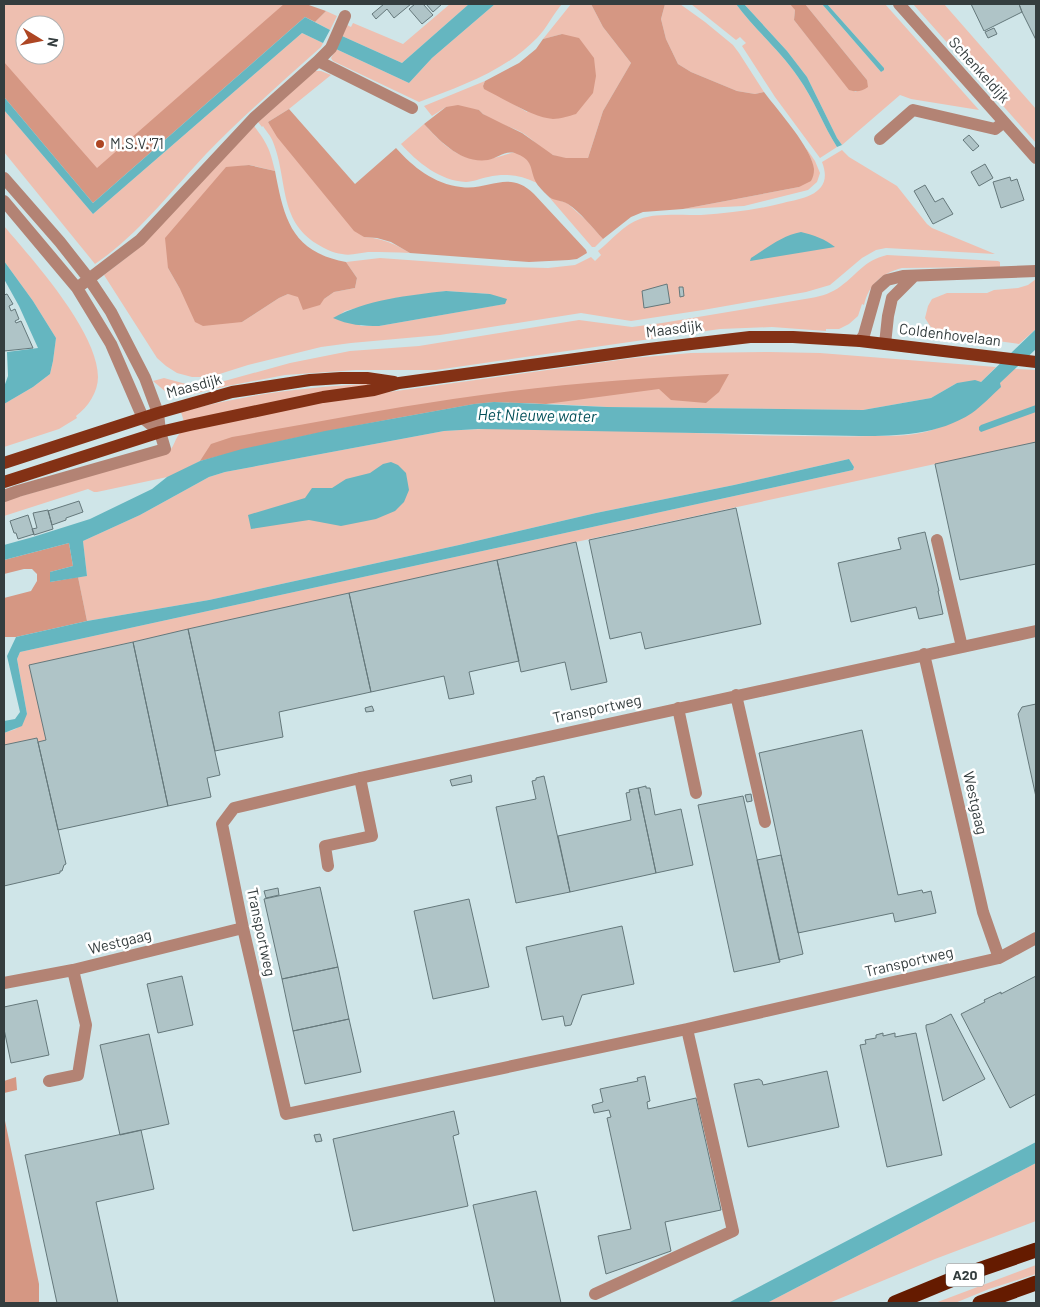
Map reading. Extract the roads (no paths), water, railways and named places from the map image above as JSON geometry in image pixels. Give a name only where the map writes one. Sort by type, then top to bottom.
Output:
[{"type":"highway","name":"A20","points":[[895,1303],[958,1277],[1036,1250]]},
{"type":"highway","name":"A20","points":[[980,1303],[1036,1284]]},
{"type":"main road","name":"Maasdijk","points":[[4,482],[160,432],[260,409],[374,390],[398,383],[649,348],[739,338],[793,337],[860,341]]},
{"type":"main road","name":"Coldenhovelaan","points":[[860,341],[1031,361]]},
{"type":"main road","name":"Maasdijk","points":[[4,463],[158,413],[232,392],[310,380],[367,378],[398,383]]},
{"type":"street","name":"Schenkeldijk","points":[[899,4],[1036,158]]},
{"type":"street","points":[[77,288],[140,240],[254,118],[331,48],[345,16]]},
{"type":"street","points":[[318,61],[412,108]]},
{"type":"street","points":[[880,139],[913,110],[995,129],[1004,122]]},
{"type":"street","points":[[4,178],[60,242],[89,279],[111,312],[145,378],[158,413],[160,432],[165,449],[4,496]]},
{"type":"street","points":[[4,201],[77,288],[111,344],[143,418],[160,432]]},
{"type":"street","points":[[860,341],[864,335],[878,289],[887,280],[903,276],[1036,271]]},
{"type":"street","points":[[885,344],[892,298],[914,276]]},
{"type":"street","points":[[937,540],[962,646]]},
{"type":"street","name":"Transportweg","points":[[1036,631],[360,778],[234,808],[222,824],[243,928],[286,1114],[687,1029],[998,958],[1036,938]]},
{"type":"street","name":"Westgaag","points":[[924,654],[983,912],[998,958]]},
{"type":"street","points":[[736,695],[765,822]]},
{"type":"street","points":[[678,708],[696,793]]},
{"type":"street","points":[[328,866],[325,846],[372,836],[360,778]]},
{"type":"street","name":"Westgaag","points":[[4,983],[73,970],[243,928]]},
{"type":"street","points":[[49,1081],[78,1075],[86,1025],[73,970]]},
{"type":"street","points":[[596,1294],[733,1231],[687,1029]]},
{"type":"water","points":[[469,4],[495,4],[432,58],[409,83],[336,49],[342,36],[402,63]]},
{"type":"water","points":[[736,4],[744,4],[787,51],[807,77],[842,145],[837,147],[804,85],[791,67]]},
{"type":"water","points":[[822,4],[827,4],[884,70],[881,72]]},
{"type":"water","points":[[305,17],[330,30],[323,43],[302,33],[93,214],[4,110],[4,97],[93,203]]},
{"type":"water","points":[[801,232],[810,234],[835,247],[750,261],[751,258],[775,242]]},
{"type":"water","points":[[4,261],[33,301],[56,338],[50,374],[33,387],[4,404],[4,387],[8,376],[7,352],[38,348],[19,306],[4,279]]},
{"type":"water","points":[[446,291],[490,294],[507,299],[505,304],[379,326],[356,325],[333,318],[373,303]]},
{"type":"water","name":"Het Nieuwe water","points":[[1036,329],[1036,349],[1000,383],[1001,387],[972,413],[946,426],[932,430],[889,436],[478,429],[444,431],[225,472],[209,477],[140,515],[83,541],[87,576],[50,582],[50,572],[73,566],[69,543],[4,560],[4,545],[90,519],[152,489],[167,477],[200,461],[242,449],[325,431],[494,402],[607,407],[863,410],[931,398],[957,383],[975,380],[981,382]]},
{"type":"water","points":[[1036,405],[1036,412],[981,432],[979,430],[981,425]]},
{"type":"water","points":[[849,459],[854,467],[853,470],[20,652],[17,659],[27,714],[22,726],[4,733],[4,721],[15,719],[20,712],[7,656],[16,637],[87,621],[209,600],[596,513]]},
{"type":"water","points":[[391,462],[398,465],[406,473],[409,490],[404,502],[395,511],[376,519],[341,526],[309,520],[251,529],[248,515],[305,498],[312,488],[332,488],[346,479],[370,473],[383,464]]},
{"type":"water","points":[[1036,1142],[1036,1163],[767,1303],[728,1303]]},
{"type":"place","name":"M.S.V.'71","points":[[100,144]]}]
